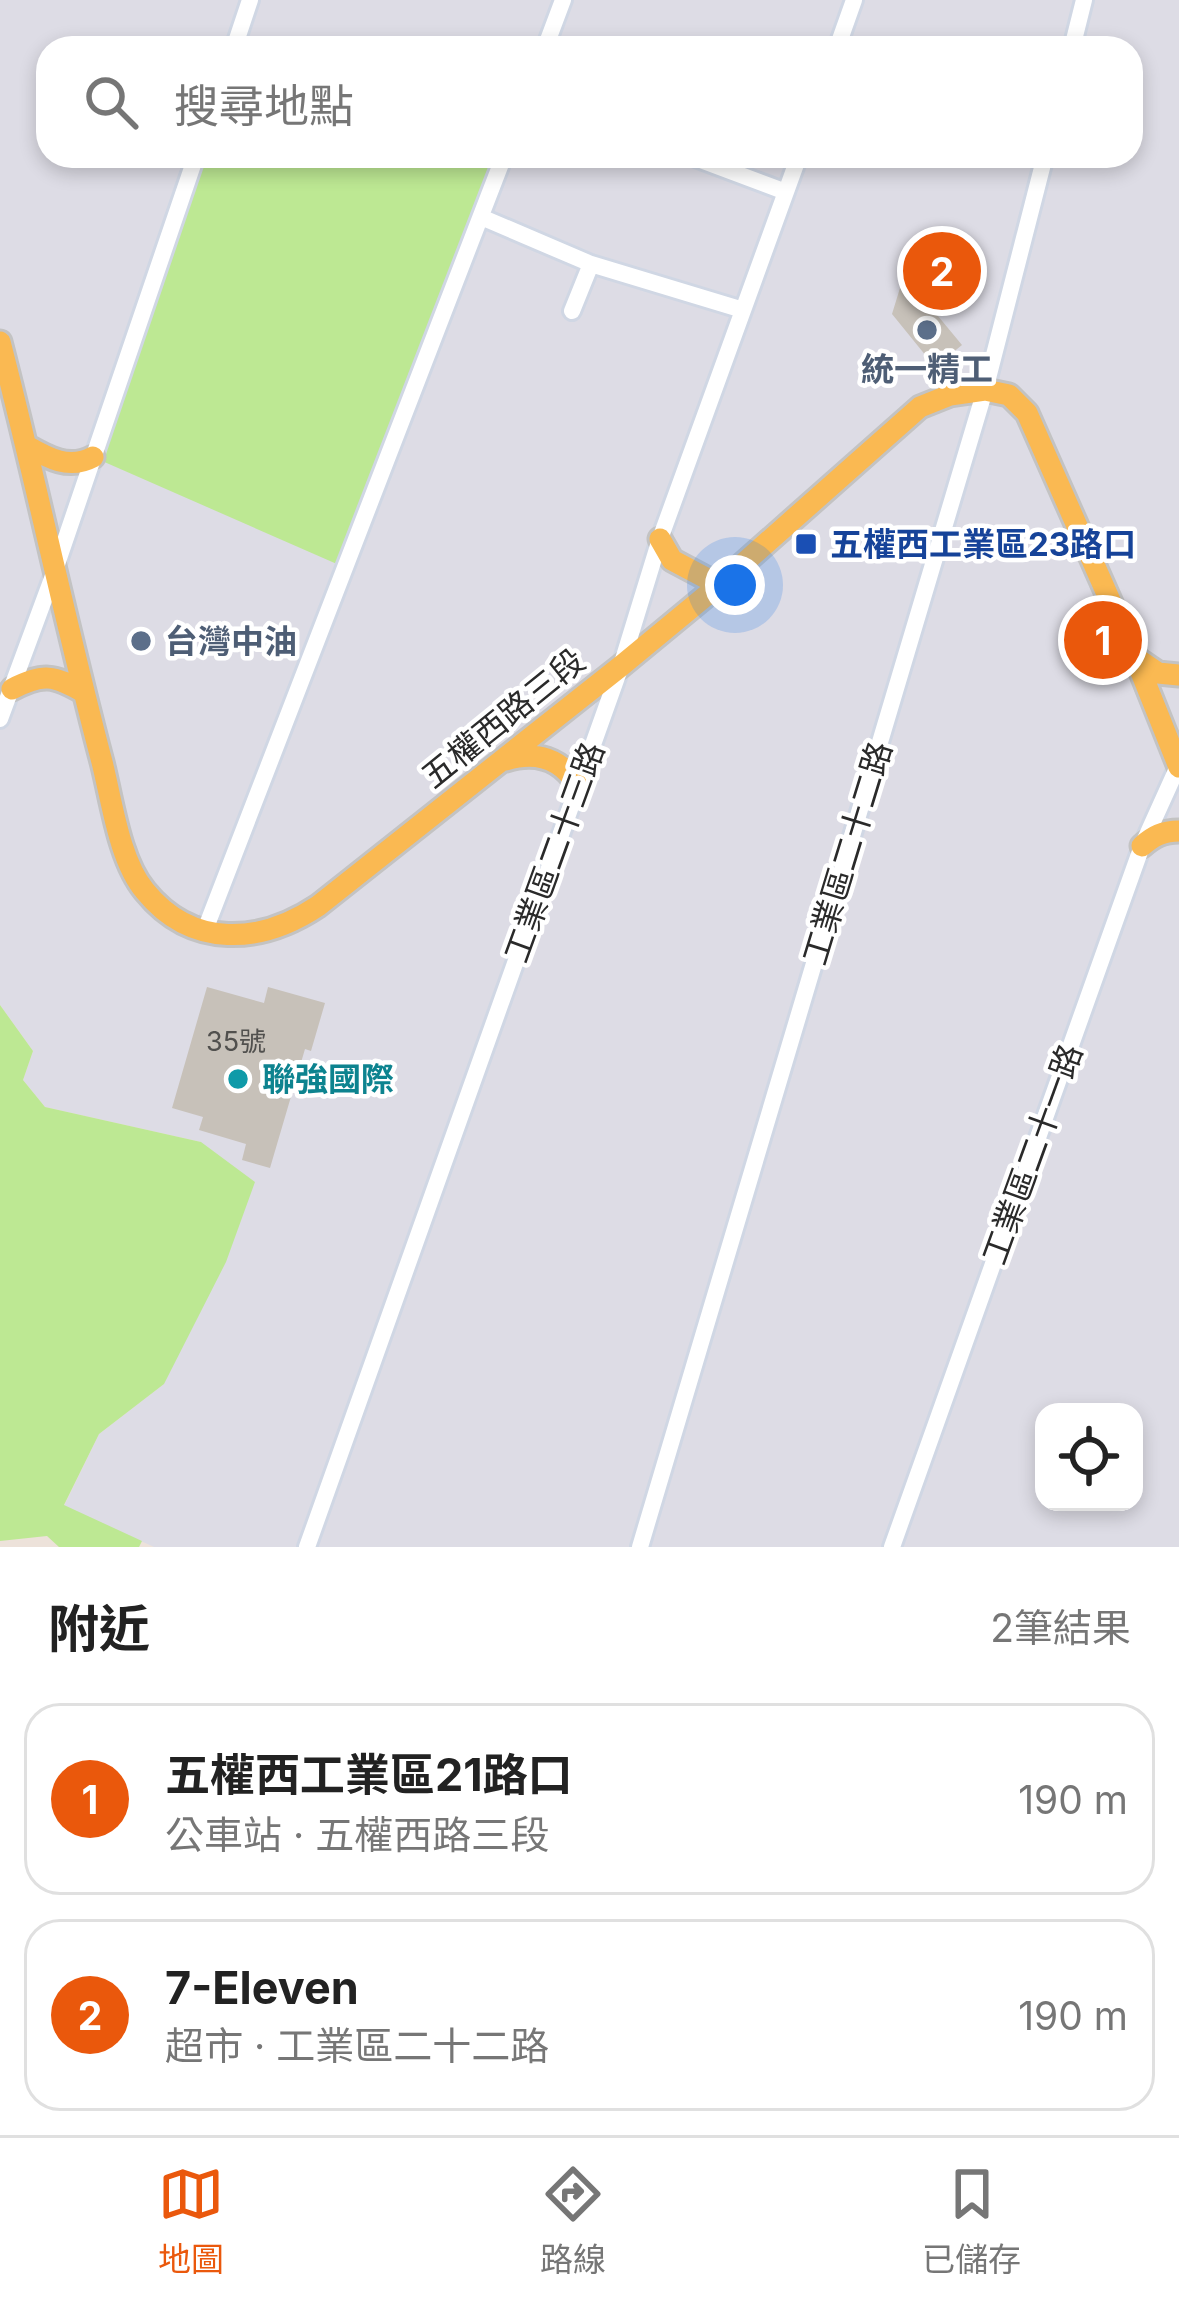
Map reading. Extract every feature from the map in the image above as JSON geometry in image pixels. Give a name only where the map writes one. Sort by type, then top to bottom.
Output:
[{"type":"main road","name":"五權西路三段","points":[[0,342],[130,867],[161,907],[179,920],[222,934],[253,934],[288,925],[318,906],[621,667],[920,407],[950,395],[985,390]]},
{"type":"main road","points":[[985,390],[1009,395],[1027,413],[1179,766]]},
{"type":"main road","points":[[27,446],[72,464],[93,457]]},
{"type":"main road","points":[[659,539],[672,560],[719,585]]},
{"type":"main road","points":[[1135,657],[1158,673],[1179,675]]},
{"type":"main road","points":[[12,689],[53,677],[83,692]]},
{"type":"main road","points":[[505,760],[540,756],[557,763],[578,785]]},
{"type":"main road","points":[[1142,846],[1164,832],[1179,831]]},
{"type":"street","points":[[238,36],[250,0]]},
{"type":"street","points":[[549,36],[563,0]]},
{"type":"street","points":[[841,36],[854,0]]},
{"type":"street","points":[[1075,36],[1084,0]]},
{"type":"street","points":[[0,719],[192,168]]},
{"type":"street","points":[[205,930],[500,168]]},
{"type":"street","points":[[722,168],[786,192]]},
{"type":"street","name":"工業區二十三路","points":[[308,1547],[621,667],[659,539],[795,168]]},
{"type":"street","name":"工業區二十二路","points":[[640,1547],[985,390],[1042,168]]},
{"type":"street","points":[[482,217],[590,264],[743,310]]},
{"type":"street","points":[[572,310],[590,264]]},
{"type":"street","name":"工業區二十一路","points":[[892,1547],[1142,846],[1179,766]]},
{"type":"shaded area","points":[[0,0],[1179,0],[1179,1547],[154,1547],[64,1506],[99,1434],[164,1384],[201,1142],[45,1107],[23,1080],[33,1051],[0,1005]]},
{"type":"green space","points":[[192,168],[498,168],[346,568],[93,457]]},
{"type":"green space","points":[[0,1005],[33,1051],[23,1080],[45,1107],[201,1142],[255,1182],[226,1262],[164,1384],[99,1434],[64,1505],[142,1541],[139,1547],[59,1547],[47,1536],[0,1541]]},
{"type":"building","points":[[911,252],[979,271],[974,290],[905,270]]},
{"type":"building","name":"統一精工","points":[[909,281],[962,345],[935,367],[892,314],[900,288]]},
{"type":"building","name":"聯強國際","points":[[207,987],[264,1003],[268,987],[325,1003],[311,1051],[305,1049],[270,1168],[242,1160],[246,1144],[199,1130],[203,1117],[172,1108]]},
{"type":"place","name":"7-Eleven","points":[[942,271]]},
{"type":"place","name":"統一精工","points":[[927,330]]},
{"type":"place","name":"五權西工業區23路口","points":[[806,544]]},
{"type":"place","name":"五權西工業區21路口","points":[[1103,640]]},
{"type":"place","name":"台灣中油","points":[[141,641]]},
{"type":"place","name":"聯強國際","points":[[238,1079]]}]
